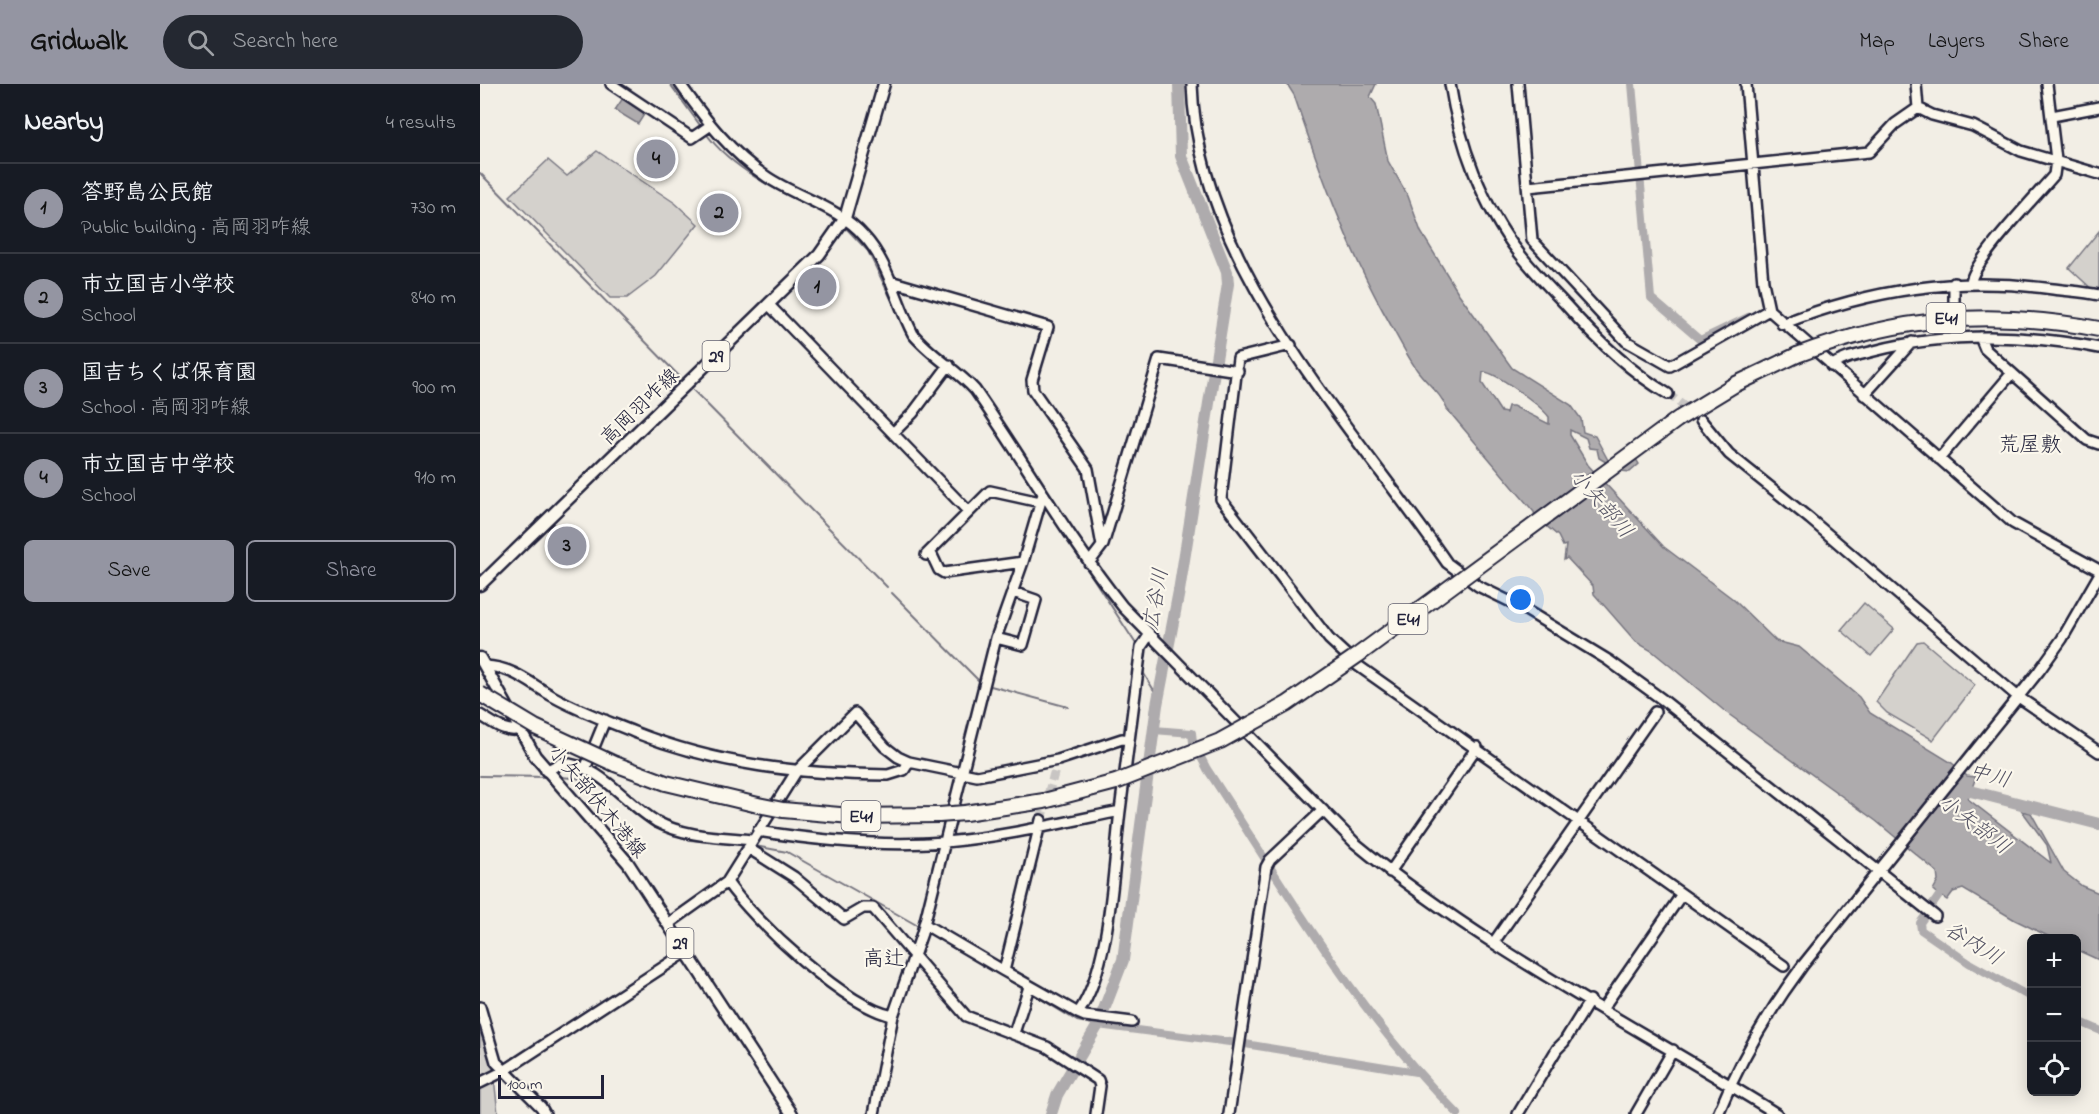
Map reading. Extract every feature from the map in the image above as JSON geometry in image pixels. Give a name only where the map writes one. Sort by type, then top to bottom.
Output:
[{"type":"highway","name":"E41","points":[[480,694],[535,727],[615,764],[666,783],[758,806],[851,816],[939,815],[1044,801],[1116,782],[1220,741],[1287,704],[1359,655],[1678,419],[1734,385],[1797,354],[1889,326],[1951,318],[2013,318],[2099,329]]},
{"type":"main road","name":"高岡羽咋線","points":[[480,585],[819,255],[845,218],[884,84]]},
{"type":"main road","name":"小矢部伏木港線","points":[[483,662],[547,772],[610,839],[792,1114]]},
{"type":"street","points":[[611,84],[692,138],[711,125]]},
{"type":"street","points":[[681,84],[711,125],[742,159],[767,177],[845,218],[864,235],[876,252],[913,334],[947,368],[975,390],[1042,498],[1123,607],[1355,843],[1390,872],[1494,942],[1777,1114]]},
{"type":"street","points":[[1192,84],[1197,137],[1218,212],[1247,273],[1291,345],[1447,563],[1478,586],[1520,606],[1598,654],[1664,700],[1879,869],[1935,916]]},
{"type":"street","points":[[1450,84],[1454,113],[1478,179],[1518,252],[1581,322],[1642,378],[1668,394]]},
{"type":"street","points":[[1518,84],[1532,240],[1626,341],[1670,366],[1769,310]]},
{"type":"street","points":[[1746,84],[1763,282],[1769,310],[1782,324],[2013,523],[2099,570]]},
{"type":"street","points":[[1916,84],[1918,108]]},
{"type":"street","points":[[1971,283],[1971,276],[1985,255],[2054,175],[2056,160],[2047,84]]},
{"type":"street","points":[[2052,116],[2099,107]]},
{"type":"street","points":[[1528,187],[1869,152],[1894,124],[1918,108]]},
{"type":"street","points":[[1918,108],[1986,132],[2021,151],[2099,174]]},
{"type":"street","points":[[890,281],[1048,327],[1032,380],[1033,390],[1088,469],[1102,546]]},
{"type":"street","points":[[1954,284],[1954,338]]},
{"type":"street","points":[[1782,324],[1839,304],[1891,290],[1954,284],[2030,286],[2099,295]]},
{"type":"street","points":[[769,305],[969,512]]},
{"type":"street","points":[[1831,366],[1840,359],[1912,342],[1954,338],[2057,340],[2099,348]]},
{"type":"street","points":[[1980,338],[1985,349],[2087,440],[2099,444]]},
{"type":"street","points":[[1864,395],[1912,342]]},
{"type":"street","points":[[1291,345],[1238,358],[1221,499],[1329,639],[1358,665],[1784,966]]},
{"type":"street","points":[[1089,563],[1102,546],[1159,359],[1238,371]]},
{"type":"street","points":[[892,433],[913,413],[947,368]]},
{"type":"street","points":[[1939,459],[2012,373]]},
{"type":"street","points":[[1701,420],[1729,454],[1810,519],[2015,698],[2099,752]]},
{"type":"street","points":[[1023,562],[944,573],[939,570],[928,553],[990,491],[1042,498]]},
{"type":"street","points":[[874,1114],[893,1016],[923,929],[996,638],[1023,562],[1042,498]]},
{"type":"street","points":[[1718,1114],[1730,1084],[1770,1009],[2062,639],[2099,575]]},
{"type":"street","points":[[996,638],[1023,645],[1036,600],[1013,592]]},
{"type":"street","points":[[1078,1013],[1090,994],[1101,965],[1141,647],[1153,636]]},
{"type":"street","points":[[483,662],[517,673],[555,697],[605,720],[682,749],[768,769],[796,772],[888,775],[904,770],[909,762]]},
{"type":"street","points":[[1494,942],[1655,712]]},
{"type":"street","points":[[668,924],[727,882],[796,772],[855,714],[885,747],[909,762],[977,776],[1056,765],[1122,739],[1129,740]]},
{"type":"street","points":[[480,715],[504,729],[513,731],[520,729]]},
{"type":"street","points":[[585,769],[605,720]]},
{"type":"street","points":[[1390,872],[1477,747]]},
{"type":"street","points":[[547,772],[561,763],[585,769],[611,783],[657,822],[685,832],[750,844],[844,919],[863,908],[873,908],[966,1016],[1047,1047],[1098,1080],[1100,1086],[1096,1114]]},
{"type":"street","points":[[1229,1114],[1266,867],[1270,860],[1323,810]]},
{"type":"street","points":[[758,831],[816,840],[899,844],[945,842],[1119,811]]},
{"type":"street","points":[[1004,971],[1040,824]]},
{"type":"street","points":[[727,882],[760,922],[831,984],[883,1014],[893,1016]]},
{"type":"street","points":[[1603,1008],[1682,894]]},
{"type":"street","points":[[923,929],[1004,971],[1027,991],[1078,1013],[1096,1018],[1132,1022]]},
{"type":"street","points":[[480,1083],[504,1071],[686,953]]},
{"type":"street","points":[[1014,1033],[1027,991]]},
{"type":"street","points":[[1518,1114],[1590,1000]]},
{"type":"street","points":[[480,1007],[491,1052],[504,1071],[529,1094],[545,1114]]},
{"type":"street","points":[[1635,1114],[1673,1050]]},
{"type":"shaded area","points":[[597,151],[675,203],[698,224],[656,276],[627,298],[610,298],[510,196],[548,160],[567,176]]},
{"type":"shaded area","points":[[2099,231],[2099,292],[2094,291],[2069,268]]},
{"type":"shaded area","points":[[1864,603],[1894,629],[1871,656],[1841,630]]},
{"type":"shaded area","points":[[1923,641],[1975,685],[1933,740],[1887,713],[1876,702],[1917,642]]},
{"type":"shaded area","points":[[480,1032],[491,1050],[498,1114],[480,1114]]},
{"type":"water","name":"小矢部川","points":[[1287,84],[1376,84],[1370,97],[1376,104],[1388,161],[1408,196],[1421,232],[1459,294],[1512,368],[1571,405],[1581,419],[1583,432],[1595,436],[1608,460],[1625,468],[1633,454],[1639,464],[1630,472],[1621,471],[1599,458],[1597,449],[1589,448],[1586,438],[1570,430],[1570,435],[1588,465],[1664,547],[1733,599],[1776,641],[1799,647],[1859,697],[1870,713],[1952,763],[1967,776],[1976,777],[1968,799],[2051,863],[2047,845],[2022,811],[2031,813],[2064,872],[2082,886],[2099,893],[2099,960],[2081,952],[2081,934],[2044,934],[1963,889],[1953,892],[1947,900],[1935,892],[1933,890],[1938,881],[1937,872],[1876,821],[1727,713],[1652,651],[1636,642],[1594,594],[1593,586],[1567,558],[1564,560],[1566,545],[1563,546],[1558,536],[1535,516],[1412,363],[1369,285],[1323,178],[1294,95]],"holes":[[[1483,372],[1497,377],[1537,405],[1549,417],[1549,424],[1513,406],[1508,406],[1506,413],[1501,412],[1482,383]]]},
{"type":"water","points":[[623,98],[645,113],[638,124],[615,110]]},
{"type":"waterway","points":[[670,84],[702,128]]},
{"type":"waterway","name":"広谷川","points":[[1051,1114],[1057,1095],[1098,1025],[1123,960],[1157,705],[1179,591],[1228,284],[1227,272],[1181,156],[1179,84]]},
{"type":"waterway","points":[[1632,84],[1651,298],[1700,340],[1748,317]]},
{"type":"waterway","points":[[705,132],[717,147],[748,172],[783,193],[837,219]]},
{"type":"waterway","points":[[480,173],[681,378]]},
{"type":"waterway","points":[[845,227],[868,251],[907,332]]},
{"type":"waterway","points":[[912,339],[936,362]]},
{"type":"waterway","points":[[693,390],[887,587]]},
{"type":"waterway","points":[[1044,503],[1136,644]]},
{"type":"waterway","points":[[892,593],[981,683]]},
{"type":"waterway","points":[[1141,669],[1158,697]]},
{"type":"waterway","points":[[987,685],[1068,707]]},
{"type":"waterway","points":[[1154,730],[1192,733],[1193,742],[1207,769],[1323,948],[1386,1034],[1458,1114]]},
{"type":"waterway","points":[[480,776],[548,777]]},
{"type":"waterway","points":[[560,777],[585,779],[601,785],[653,827],[690,840],[746,845]]},
{"type":"waterway","name":"中川","points":[[1955,787],[2099,824]]},
{"type":"waterway","points":[[755,846],[787,852],[920,927]]},
{"type":"waterway","name":"谷内川","points":[[1945,887],[1920,923],[1921,930],[1969,963],[2027,995]]},
{"type":"waterway","points":[[925,930],[1026,990]]},
{"type":"waterway","points":[[1031,993],[1077,1021],[1098,1025]]},
{"type":"waterway","name":"谷内川","points":[[2081,1022],[2099,1030]]},
{"type":"waterway","points":[[1098,1025],[1245,1044],[1416,1072]]},
{"type":"tunnel","points":[[1668,394],[1694,414]]},
{"type":"tunnel","points":[[1041,820],[1055,770]]},
{"type":"place","name":"市立国吉中学校","points":[[656,159]]},
{"type":"place","name":"市立国吉小学校","points":[[719,213]]},
{"type":"place","name":"答野島公民館","points":[[817,287]]},
{"type":"place","name":"国吉ちくば保育園","points":[[567,546]]},
{"type":"district","name":"荒屋敷","points":[[2030,444]]},
{"type":"district","name":"高辻","points":[[884,958]]}]
